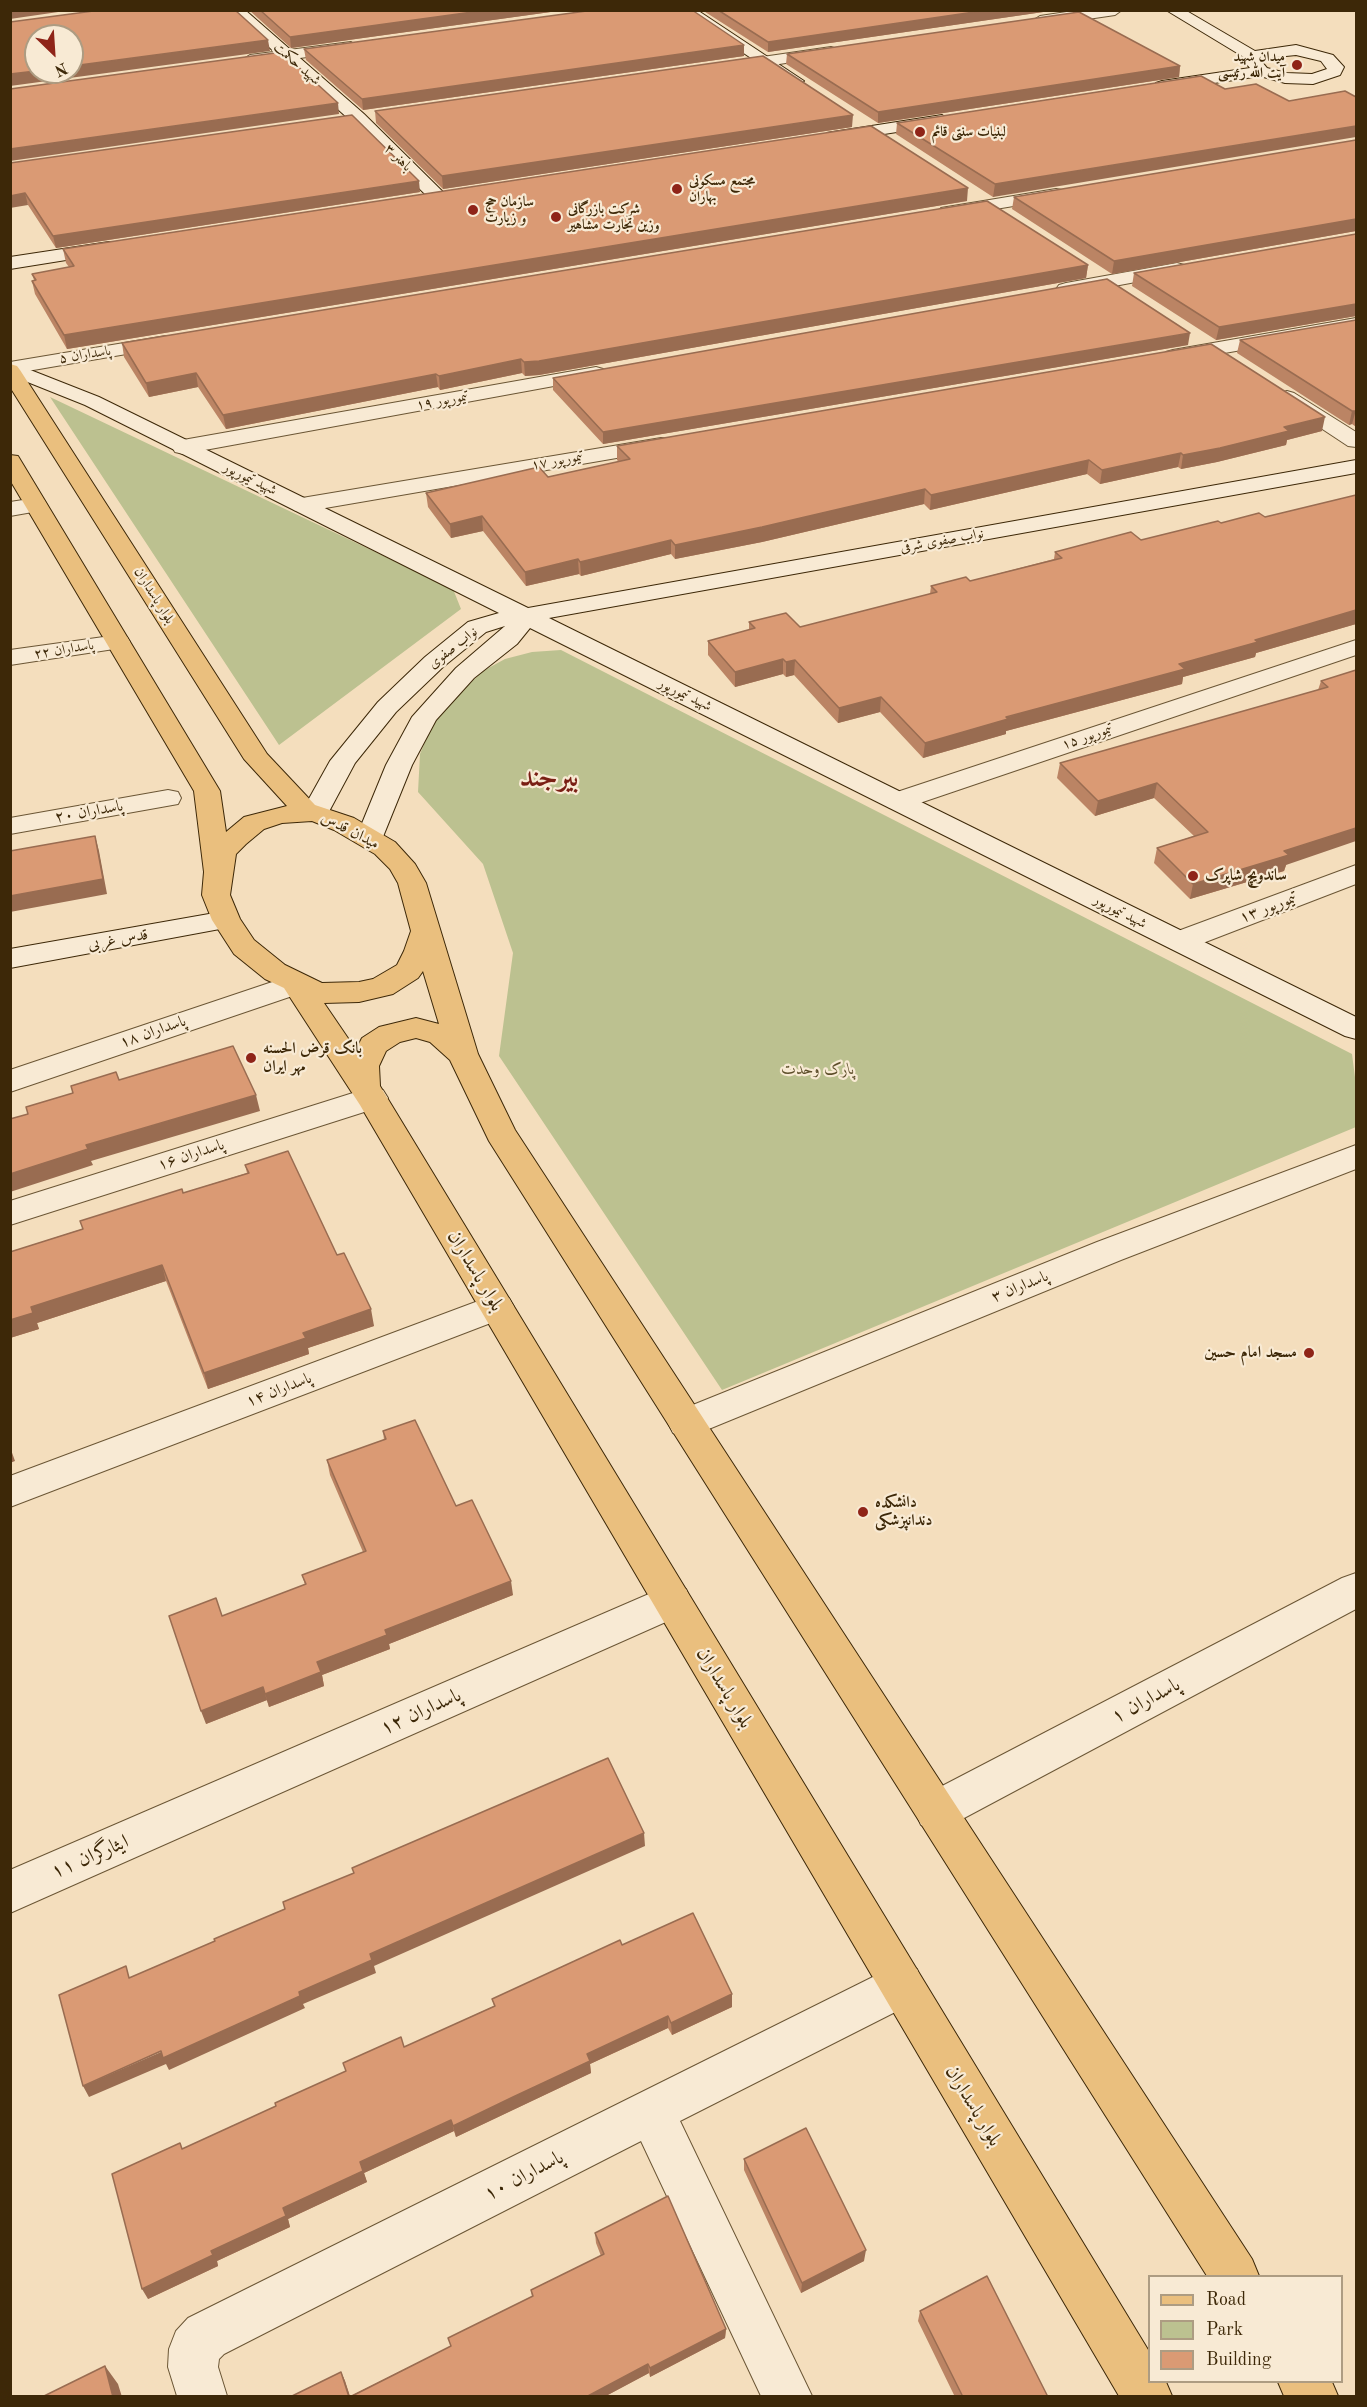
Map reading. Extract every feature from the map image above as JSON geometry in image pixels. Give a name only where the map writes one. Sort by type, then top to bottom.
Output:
[{"type":"main road","name":"بلوار پاسداران","points":[[10,369],[257,759],[311,813]]},
{"type":"main road","points":[[10,461],[207,791],[218,872]]},
{"type":"main road","name":"میدان قدس","points":[[311,813],[344,824],[370,838],[385,848],[401,864],[412,883],[425,931],[419,951],[408,971],[382,987],[359,992],[318,993],[275,972],[244,947],[226,920],[216,895],[223,852],[236,838],[254,823],[280,815],[311,813]]},
{"type":"main road","points":[[425,931],[463,1054],[500,1133],[1234,2275]]},
{"type":"main road","name":"بلوار پاسداران","points":[[296,984],[368,1092],[1146,2397]]},
{"type":"main road","points":[[368,1092],[364,1066],[373,1046],[390,1034],[416,1028],[441,1035],[463,1054]]},
{"type":"main road","points":[[1304,2383],[1313,2397]]},
{"type":"street","name":"شهید حکمت","points":[[236,10],[358,118]]},
{"type":"street","points":[[686,10],[814,93]]},
{"type":"street","points":[[1027,23],[1115,10]]},
{"type":"street","points":[[1173,10],[1258,64],[1285,78],[1301,79],[1336,75]]},
{"type":"street","points":[[1262,39],[1283,50]]},
{"type":"street","points":[[230,63],[366,45]]},
{"type":"street","points":[[707,70],[846,50]]},
{"type":"street","points":[[1258,64],[1261,54],[1283,50],[1308,52],[1336,75]]},
{"type":"street","points":[[1336,75],[1347,55]]},
{"type":"street","points":[[1143,89],[1258,64]]},
{"type":"street","points":[[335,122],[381,115]]},
{"type":"street","name":"باهنر ۳","points":[[358,118],[444,196],[415,201]]},
{"type":"street","points":[[854,118],[893,143]]},
{"type":"street","points":[[814,139],[955,118]]},
{"type":"street","points":[[933,214],[1072,191]]},
{"type":"street","points":[[971,192],[1010,218]]},
{"type":"street","points":[[10,263],[126,245]]},
{"type":"street","points":[[1050,291],[1191,267]]},
{"type":"street","points":[[1089,268],[1137,300]]},
{"type":"street","points":[[1155,359],[1356,324]]},
{"type":"street","points":[[1185,331],[1233,362]]},
{"type":"street","name":"پاسداران ۵","points":[[10,369],[186,339]]},
{"type":"street","name":"شهید تیمورپور","points":[[10,369],[92,401],[1356,1029]]},
{"type":"street","name":"تیمورپور ۱۹","points":[[183,447],[618,369]]},
{"type":"street","points":[[1271,386],[1356,441]]},
{"type":"street","name":"تیمورپور ۱۷","points":[[302,505],[685,440]]},
{"type":"street","name":"نواب صفوی شرقی","points":[[527,616],[1356,466]]},
{"type":"street","points":[[10,508],[36,505]]},
{"type":"street","name":"نواب صفوی","points":[[311,813],[343,761],[387,706],[434,662],[477,627],[495,621],[527,616]]},
{"type":"street","name":"نواب صفوی","points":[[370,838],[399,765],[425,717],[465,673],[508,639],[527,616]]},
{"type":"street","name":"پاسداران ۲۲","points":[[10,658],[118,642]]},
{"type":"street","name":"تیمورپور ۱۵","points":[[898,801],[1356,647]]},
{"type":"street","name":"پاسداران ۲۰","points":[[10,826],[168,798]]},
{"type":"street","name":"تیمورپور ۱۳","points":[[1180,941],[1356,874]]},
{"type":"street","name":"قدس غربی","points":[[10,959],[226,920]]},
{"type":"street","name":"پاسداران ۱۸","points":[[10,1081],[296,984]]},
{"type":"street","name":"پاسداران ۱۶","points":[[10,1213],[368,1092]]},
{"type":"street","name":"پاسداران ۳","points":[[686,1423],[1109,1251],[1356,1157]]},
{"type":"street","name":"پاسداران ۱۴","points":[[10,1492],[497,1307]]},
{"type":"street","name":"پاسداران ۱","points":[[936,1811],[1356,1590]]},
{"type":"street","name":"پاسداران ۱۲","points":[[170,1823],[672,1600]]},
{"type":"street","name":"ایثارگران ۱۱","points":[[10,1892],[170,1823]]},
{"type":"street","name":"پاسداران ۱۰","points":[[202,2397],[193,2367],[194,2349],[206,2336],[901,1985]]},
{"type":"street","points":[[651,2112],[787,2397]]},
{"type":"green space","points":[[50,397],[453,589],[461,609],[279,745]]},
{"type":"green space","name":"پارک وحدت","points":[[561,650],[1352,1054],[1356,1085],[1356,1127],[722,1390],[499,1056],[513,953],[483,864],[418,792],[420,754],[435,717],[483,671],[505,659],[532,652]]},
{"type":"building","points":[[101,10],[235,10],[268,40],[84,64],[84,24],[24,24],[24,72],[10,74],[10,22]]},
{"type":"building","points":[[260,10],[487,10],[290,37]]},
{"type":"building","points":[[594,10],[692,10],[744,45],[362,99],[304,49]]},
{"type":"building","points":[[718,10],[988,10],[768,42]]},
{"type":"building","points":[[1079,12],[1180,66],[878,112],[787,54]]},
{"type":"building","points":[[282,52],[338,103],[10,149],[10,89],[47,84],[84,84],[84,79]]},
{"type":"building","points":[[763,56],[853,115],[442,176],[375,111]]},
{"type":"building","points":[[1201,76],[1225,89],[1256,84],[1289,101],[1345,91],[1356,97],[1356,126],[995,184],[897,123]]},
{"type":"building","points":[[352,115],[419,181],[53,236],[25,193],[10,196],[10,163]]},
{"type":"building","points":[[871,126],[968,188],[64,335],[32,281],[36,280],[32,274],[74,266],[63,249]]},
{"type":"building","points":[[1356,140],[1356,219],[1114,261],[1014,197]]},
{"type":"building","points":[[987,201],[1088,265],[539,361],[524,362],[521,359],[223,415],[196,373],[146,383],[122,343]]},
{"type":"building","points":[[1356,234],[1356,304],[1219,327],[1134,273]]},
{"type":"building","points":[[1107,279],[1190,333],[603,432],[553,378]]},
{"type":"building","points":[[1356,320],[1356,411],[1352,411],[1240,340]]},
{"type":"building","points":[[1211,344],[1325,417],[1284,427],[1289,431],[1220,448],[1183,455],[1181,453],[1102,470],[1089,460],[931,495],[925,489],[762,527],[675,545],[671,540],[580,562],[578,559],[525,572],[482,516],[450,524],[426,493],[539,467],[548,477],[630,459],[617,446]]},
{"type":"building","points":[[1356,495],[1356,610],[1255,640],[1258,642],[1179,664],[1185,669],[1006,717],[1008,719],[925,743],[881,697],[839,708],[795,660],[786,662],[783,659],[735,672],[708,641],[755,628],[749,622],[786,613],[800,627],[937,592],[931,586],[966,577],[970,581],[1062,558],[1055,552],[1131,532],[1141,540],[1259,513],[1265,517]]},
{"type":"building","points":[[1356,670],[1356,828],[1284,851],[1289,855],[1193,884],[1157,848],[1208,832],[1157,783],[1098,801],[1060,763],[1328,687],[1321,681]]},
{"type":"building","points":[[95,836],[103,879],[10,896],[10,851]]},
{"type":"building","points":[[233,1046],[256,1095],[86,1145],[88,1149],[10,1174],[10,1119],[28,1114],[26,1107],[73,1093],[71,1086],[116,1072],[119,1080]]},
{"type":"building","points":[[288,1151],[337,1255],[344,1253],[371,1309],[303,1333],[306,1338],[204,1373],[162,1265],[31,1307],[33,1313],[10,1320],[10,1252],[83,1229],[80,1221],[182,1189],[183,1193],[249,1173],[245,1165]]},
{"type":"building","points":[[415,1420],[456,1506],[472,1500],[511,1581],[385,1630],[387,1635],[317,1662],[321,1672],[265,1694],[263,1687],[201,1711],[169,1616],[216,1598],[222,1616],[306,1584],[302,1575],[366,1551],[327,1460],[386,1439],[383,1431]]},
{"type":"building","points":[[608,1758],[644,1833],[370,1954],[372,1960],[299,1992],[300,1996],[163,2058],[161,2051],[83,2086],[59,1995],[126,1966],[129,1978],[215,1941],[214,1939],[285,1909],[283,1902],[354,1873],[352,1868]]},
{"type":"building","points":[[693,1913],[732,1994],[671,2023],[668,2016],[587,2054],[590,2061],[453,2126],[451,2120],[360,2162],[363,2171],[283,2208],[286,2216],[211,2251],[213,2255],[142,2289],[112,2174],[180,2143],[182,2149],[276,2106],[275,2103],[346,2071],[343,2063],[401,2037],[404,2047],[495,2006],[492,1999],[620,1940],[622,1945]]},
{"type":"building","points":[[806,2128],[866,2250],[802,2283],[744,2159]]},
{"type":"building","points":[[668,2196],[726,2329],[650,2368],[648,2364],[586,2397],[350,2397],[451,2346],[448,2338],[533,2296],[531,2290],[604,2254],[595,2233]]},
{"type":"building","points":[[987,2276],[1048,2397],[963,2397],[920,2311]]},
{"type":"building","points":[[105,2366],[113,2397],[42,2397]]},
{"type":"building","points":[[341,2372],[349,2397],[290,2397]]},
{"type":"place","name":"میدان شهید آیت الله رئیسی","points":[[1297,65]]},
{"type":"place","name":"لبنیات سنتی قائم","points":[[920,132]]},
{"type":"place","name":"مجتمع مسکونی بهاران","points":[[677,189]]},
{"type":"place","name":"سازمان حج و زیارت","points":[[473,210]]},
{"type":"place","name":"شرکت بازرگانی وزین تجارت مشاهیر","points":[[556,217]]},
{"type":"place","name":"ساندویچ شاپرک","points":[[1193,876]]},
{"type":"place","name":"بانک قرض الحسنه مهر ایران","points":[[251,1058]]},
{"type":"place","name":"مسجد امام حسین","points":[[1309,1353]]},
{"type":"place","name":"دانشکده دندانپزشکی","points":[[863,1512]]},
{"type":"district","name":"بیرجند","points":[[549,779]]}]
